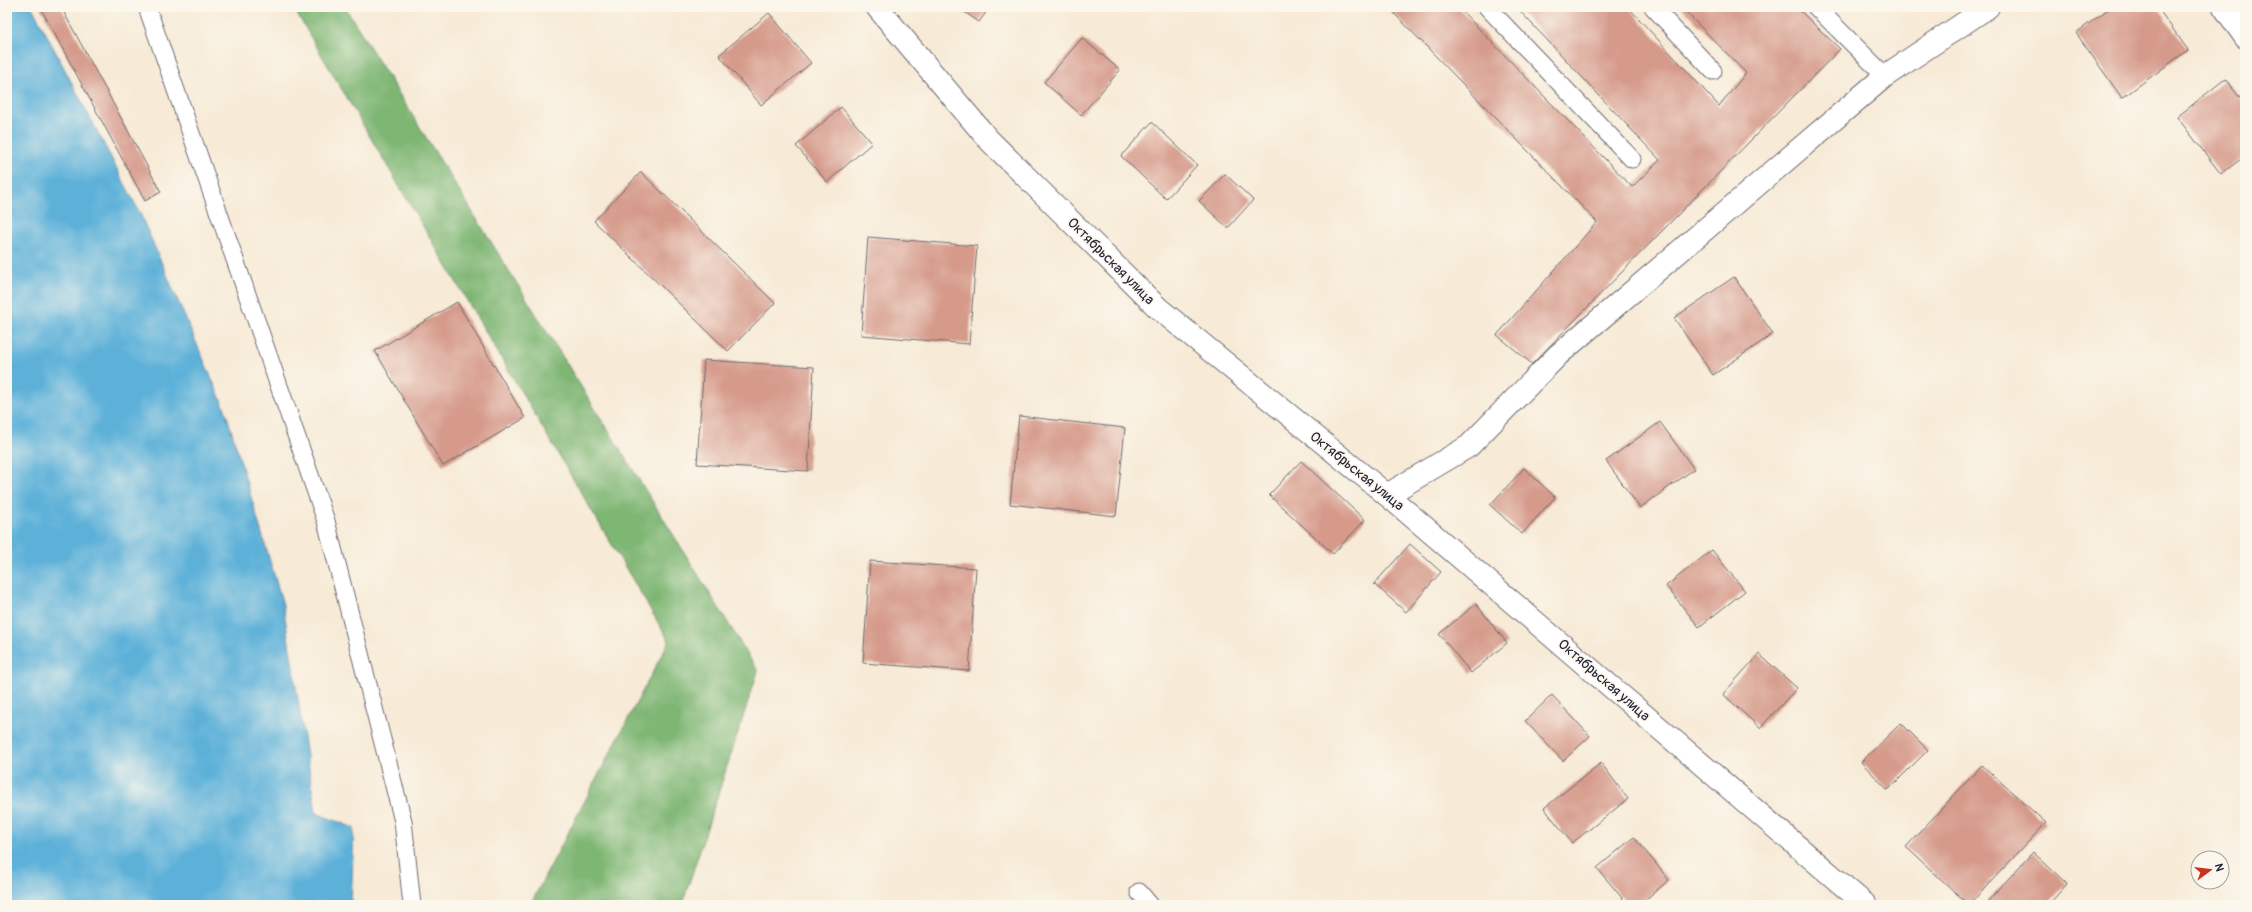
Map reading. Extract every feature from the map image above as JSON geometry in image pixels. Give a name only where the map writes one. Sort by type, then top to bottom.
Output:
[{"type":"street","name":"Октябрьская улица","points":[[877,7],[988,139],[1158,308],[1387,495],[1866,905]]},
{"type":"street","points":[[1387,495],[1469,446],[1558,355],[1885,76],[1988,7]]},
{"type":"street","points":[[2224,7],[2245,37]]},
{"type":"lane","points":[[147,7],[326,521],[403,821],[412,905]]},
{"type":"lane","points":[[1487,7],[1632,159]]},
{"type":"lane","points":[[1653,7],[1713,71]]},
{"type":"lane","points":[[1816,7],[1885,76]]},
{"type":"lane","points":[[1139,892],[1150,905]]},
{"type":"green space","points":[[293,7],[345,7],[758,671],[682,905],[530,905],[669,641]]},
{"type":"water","points":[[7,7],[32,7],[139,211],[225,409],[283,605],[316,813],[354,828],[351,905],[7,905]]},
{"type":"building","points":[[40,7],[61,7],[161,192],[145,201]]},
{"type":"building","points":[[957,7],[990,7],[979,22]]},
{"type":"building","points":[[1388,7],[1458,7],[1632,187],[1660,160],[1516,7],[1628,7],[1719,106],[1746,73],[1681,7],[1796,7],[1840,49],[1532,364],[1497,335],[1597,222]]},
{"type":"building","points":[[2111,7],[2157,7],[2188,50],[2122,98],[2076,33]]},
{"type":"building","points":[[769,13],[811,63],[761,105],[719,55]]},
{"type":"building","points":[[1082,38],[1120,70],[1081,115],[1044,82]]},
{"type":"building","points":[[2225,79],[2245,104],[2245,156],[2221,174],[2177,117]]},
{"type":"building","points":[[841,107],[872,143],[827,182],[796,146]]},
{"type":"building","points":[[1152,122],[1197,165],[1166,199],[1121,156]]},
{"type":"building","points":[[641,172],[775,303],[728,351],[594,221]]},
{"type":"building","points":[[1225,174],[1253,200],[1228,228],[1199,201]]},
{"type":"building","points":[[868,237],[977,246],[969,344],[861,335]]},
{"type":"building","points":[[1734,277],[1773,334],[1713,375],[1674,318]]},
{"type":"building","points":[[457,302],[525,418],[443,466],[375,351]]},
{"type":"building","points":[[704,360],[814,367],[808,471],[697,464]]},
{"type":"building","points":[[1019,416],[1125,428],[1116,516],[1010,504]]},
{"type":"building","points":[[1660,422],[1694,469],[1640,508],[1606,461]]},
{"type":"building","points":[[1301,461],[1365,520],[1333,554],[1269,495]]},
{"type":"building","points":[[1524,468],[1555,497],[1522,534],[1490,505]]},
{"type":"building","points":[[1410,544],[1441,572],[1406,612],[1374,584]]},
{"type":"building","points":[[1712,550],[1745,591],[1699,627],[1666,586]]},
{"type":"building","points":[[870,561],[976,568],[969,671],[863,663]]},
{"type":"building","points":[[1476,604],[1507,643],[1471,673],[1439,634]]},
{"type":"building","points":[[1759,654],[1797,688],[1760,728],[1723,694]]},
{"type":"building","points":[[1552,695],[1590,736],[1563,761],[1525,721]]},
{"type":"building","points":[[1901,723],[1928,750],[1888,790],[1861,762]]},
{"type":"building","points":[[1601,763],[1628,799],[1572,843],[1544,808]]},
{"type":"building","points":[[1982,765],[2046,823],[1969,905],[1906,847]]},
{"type":"building","points":[[1634,837],[1669,880],[1639,905],[1628,905],[1597,868]]},
{"type":"building","points":[[2033,852],[2067,884],[2048,905],[1991,905],[1987,902]]}]
